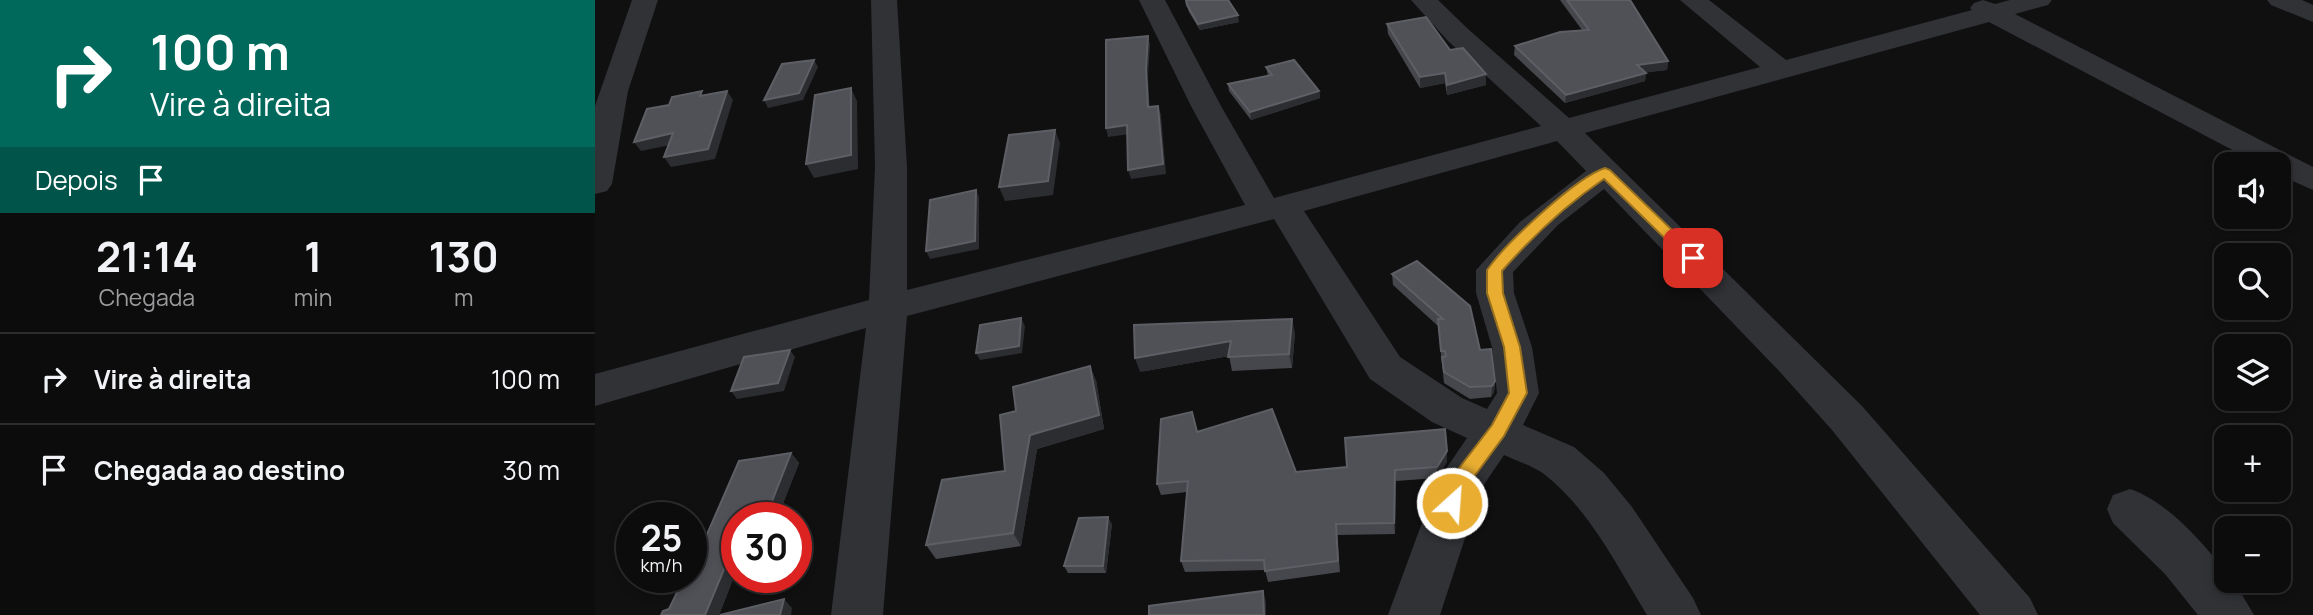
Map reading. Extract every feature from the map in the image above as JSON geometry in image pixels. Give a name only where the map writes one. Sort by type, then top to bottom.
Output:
[{"type":"street","points":[[595,184],[613,91],[645,0]]},
{"type":"street","points":[[857,615],[888,308],[891,167],[884,0]]},
{"type":"street","points":[[1152,0],[1206,106],[1385,368],[1447,410],[1498,430],[1558,460],[1588,487],[1615,521],[1675,615]]},
{"type":"street","points":[[1424,0],[1458,35],[1565,131],[1693,258],[1847,418],[2012,615]]},
{"type":"street","points":[[1693,0],[1780,69]]},
{"type":"street","points":[[595,390],[888,308],[1274,209],[1565,131],[1780,69],[1889,43],[1981,7],[2039,0]]},
{"type":"street","points":[[2280,0],[2313,14]]},
{"type":"street","points":[[1981,7],[2313,180]]},
{"type":"street","points":[[595,58],[627,53]]},
{"type":"street","points":[[1414,615],[1460,482],[1498,430],[1518,393],[1512,347],[1495,293],[1495,270],[1541,222],[1576,192],[1605,173]]},
{"type":"street","points":[[2130,509],[2195,569],[2228,615]]},
{"type":"building","points":[[1186,0],[1228,0],[1238,15],[1198,24]]},
{"type":"building","points":[[1567,0],[1630,0],[1668,61],[1637,65],[1646,73],[1566,95],[1515,46],[1560,32],[1589,30]]},
{"type":"building","points":[[1426,17],[1450,50],[1463,48],[1486,74],[1447,85],[1445,73],[1420,77],[1387,24]]},
{"type":"building","points":[[1148,36],[1148,107],[1158,106],[1163,164],[1128,170],[1127,125],[1106,128],[1106,40]]},
{"type":"building","points":[[814,60],[799,93],[764,100],[782,64]]},
{"type":"building","points":[[1294,60],[1319,91],[1250,112],[1228,84],[1272,75],[1266,67]]},
{"type":"building","points":[[851,88],[851,155],[806,164],[815,95]]},
{"type":"building","points":[[702,91],[700,96],[727,91],[708,149],[664,157],[673,133],[634,142],[647,109],[669,105],[672,97]]},
{"type":"building","points":[[1055,130],[1048,181],[999,187],[1009,135]]},
{"type":"building","points":[[976,190],[975,241],[926,251],[930,200]]},
{"type":"building","points":[[1417,261],[1470,306],[1480,350],[1491,349],[1495,381],[1492,386],[1470,387],[1444,372],[1442,357],[1446,356],[1445,351],[1441,351],[1438,319],[1443,319],[1392,274]]},
{"type":"building","points":[[1021,318],[1019,346],[976,353],[980,325]]},
{"type":"building","points":[[1292,319],[1289,354],[1228,357],[1231,341],[1135,358],[1134,325]]},
{"type":"building","points":[[790,350],[778,383],[731,391],[744,357]]},
{"type":"building","points":[[1090,366],[1099,415],[1030,435],[1013,533],[926,545],[942,480],[1005,471],[1000,415],[1016,411],[1013,387]]},
{"type":"building","points":[[1272,409],[1296,472],[1347,467],[1345,438],[1445,429],[1447,451],[1437,467],[1395,470],[1394,523],[1336,524],[1338,561],[1265,571],[1264,560],[1181,561],[1188,481],[1157,484],[1161,419],[1192,412],[1197,432]]},
{"type":"building","points":[[791,453],[772,501],[721,502],[739,461]]},
{"type":"building","points":[[721,502],[721,576],[705,615],[661,615],[669,609],[677,593],[707,593],[707,534]]},
{"type":"building","points":[[1108,517],[1103,566],[1064,566],[1079,518]]},
{"type":"building","points":[[1263,591],[1264,615],[1149,615],[1149,606]]},
{"type":"building","points":[[784,599],[780,615],[720,615]]},
{"type":"route","points":[[1452,503],[1460,482],[1498,430],[1518,393],[1512,347],[1495,293],[1495,270],[1510,253],[1576,192],[1605,173],[1693,258]]}]
